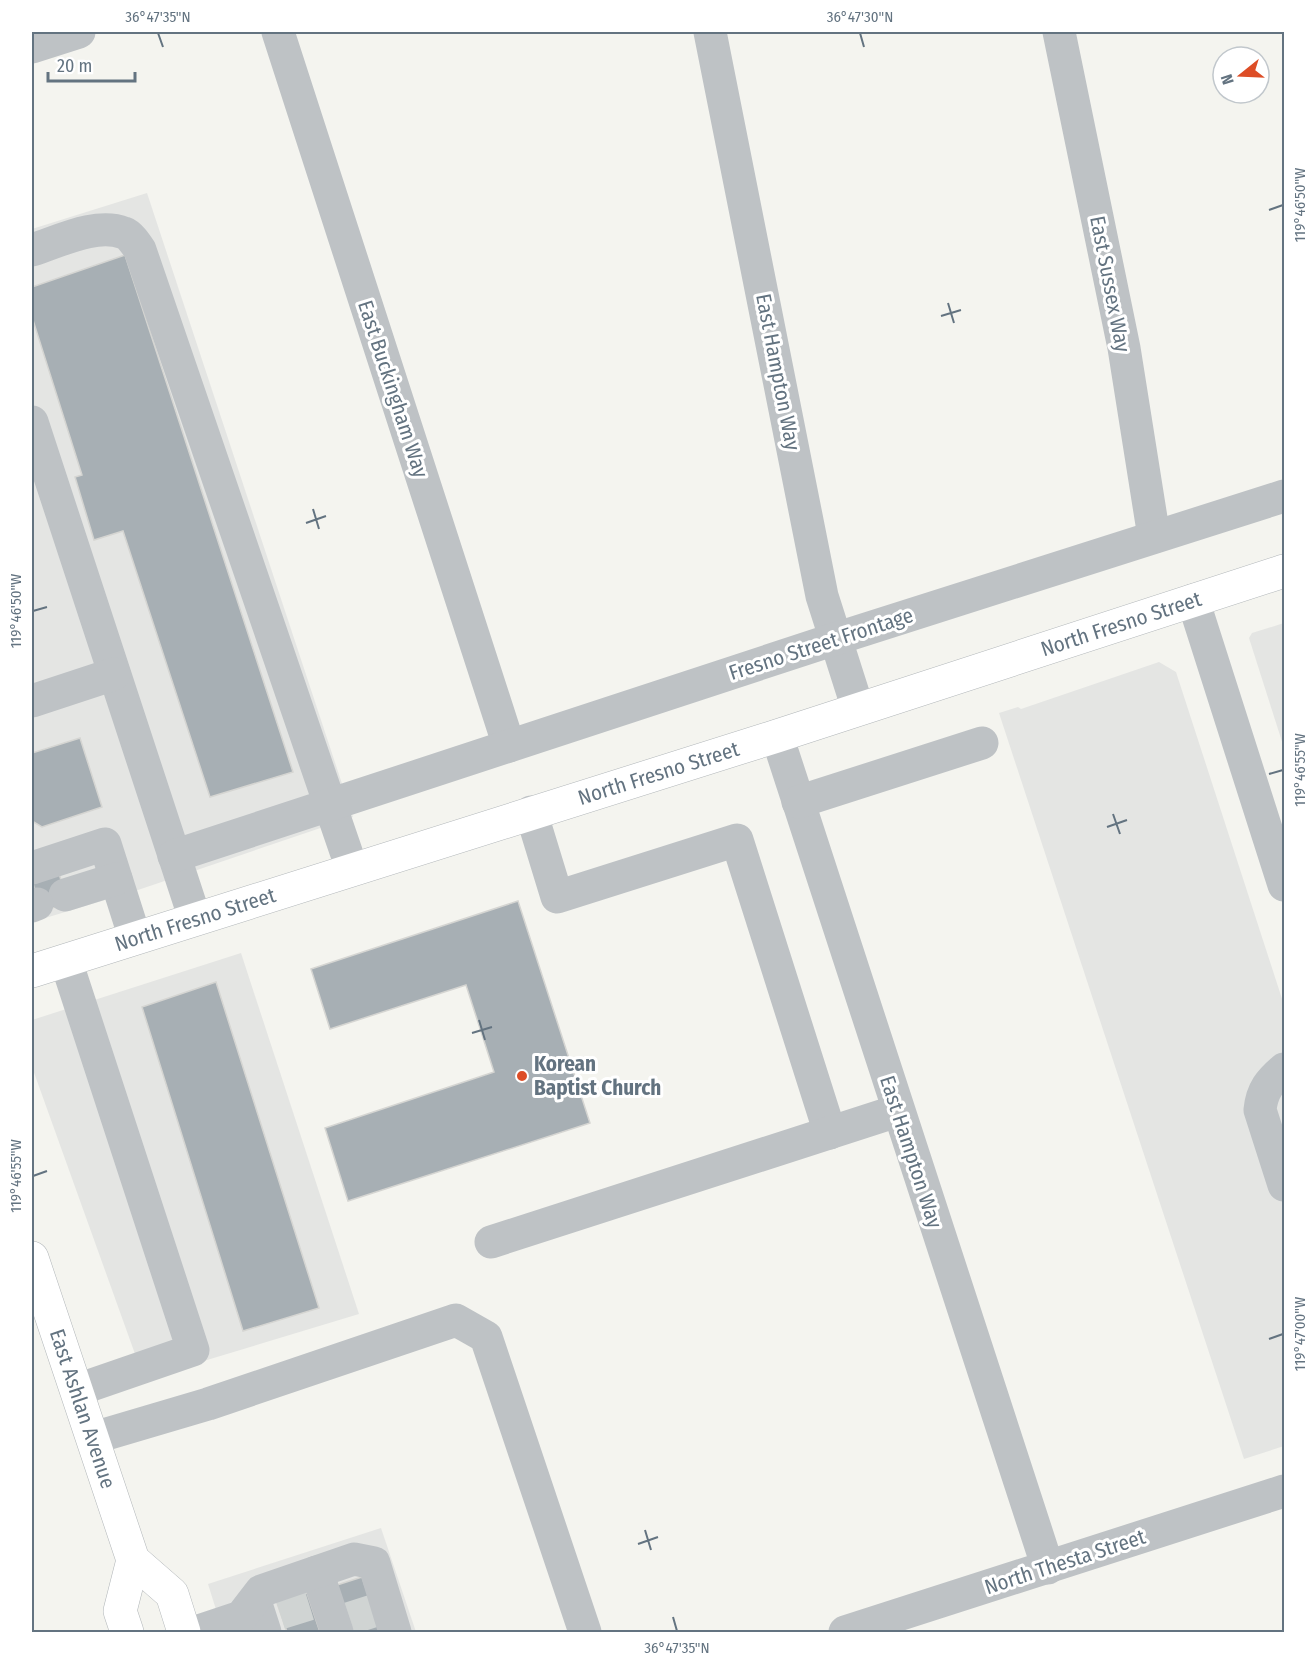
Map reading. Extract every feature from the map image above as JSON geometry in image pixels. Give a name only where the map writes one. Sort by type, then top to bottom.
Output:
[{"type":"main road","name":"North Fresno Street","points":[[41,965],[135,938],[777,736],[1284,571]]},
{"type":"main road","name":"East Ashlan Avenue","points":[[32,1258],[133,1560]]},
{"type":"main road","points":[[127,1632],[120,1611],[133,1560],[172,1594],[184,1632]]},
{"type":"street","points":[[32,46],[79,32]]},
{"type":"street","name":"East Buckingham Way","points":[[278,32],[509,746]]},
{"type":"street","name":"East Hampton Way","points":[[710,32],[822,596],[858,709]]},
{"type":"street","name":"East Sussex Way","points":[[1059,32],[1124,348],[1154,537]]},
{"type":"street","points":[[32,250],[84,233],[107,230],[126,233],[140,250],[336,791],[352,869]]},
{"type":"street","points":[[32,422],[195,919]]},
{"type":"street","name":"Fresno Street Frontage","points":[[174,856],[336,791],[509,746],[1284,496]]},
{"type":"street","points":[[1193,600],[1284,885]]},
{"type":"street","points":[[32,701],[114,674]]},
{"type":"street","name":"East Hampton Way","points":[[777,736],[1047,1568]]},
{"type":"street","points":[[798,802],[982,743]]},
{"type":"street","points":[[531,812],[557,897],[737,840],[830,1133]]},
{"type":"street","points":[[32,868],[105,844],[135,938]]},
{"type":"street","points":[[45,902],[116,879]]},
{"type":"street","points":[[41,965],[193,1350],[77,1390]]},
{"type":"street","points":[[1284,1068],[1267,1084],[1261,1098],[1260,1110],[1284,1185]]},
{"type":"street","points":[[491,1242],[897,1111]]},
{"type":"street","points":[[93,1438],[208,1404],[456,1320],[486,1337],[585,1632]]},
{"type":"street","name":"North Thesta Street","points":[[845,1632],[1284,1491]]},
{"type":"street","points":[[195,1632],[241,1617],[318,1616]]},
{"type":"shaded area","points":[[147,193],[353,817],[135,891],[32,922],[32,229]]},
{"type":"shaded area","points":[[1284,623],[1284,748],[1249,638],[1252,633]]},
{"type":"shaded area","points":[[1159,662],[1176,672],[1284,1005],[1284,1446],[1244,1459],[999,713],[1018,707],[1021,709]]},
{"type":"shaded area","points":[[241,953],[359,1314],[144,1379],[32,1067],[32,1020]]},
{"type":"shaded area","points":[[381,1528],[416,1632],[223,1632],[208,1584]]},
{"type":"building","points":[[125,255],[293,772],[210,797],[123,531],[94,540],[75,477],[82,475],[32,317],[32,287]]},
{"type":"building","points":[[80,738],[102,807],[42,827],[32,821],[32,753]]},
{"type":"building","points":[[58,870],[68,904],[39,911],[32,878]]},
{"type":"building","points":[[518,901],[590,1123],[348,1201],[325,1128],[494,1072],[466,985],[330,1029],[311,969]]},
{"type":"building","points":[[216,982],[319,1308],[243,1331],[142,1007]]},
{"type":"building","points":[[362,1577],[381,1632],[353,1632],[337,1585]]},
{"type":"building","points":[[307,1593],[320,1632],[287,1632],[277,1603]]},
{"type":"tunnel","points":[[280,1613],[309,1604]]},
{"type":"tunnel","points":[[348,1619],[373,1611]]},
{"type":"place","name":"Korean Baptist Church","points":[[522,1076]]}]
